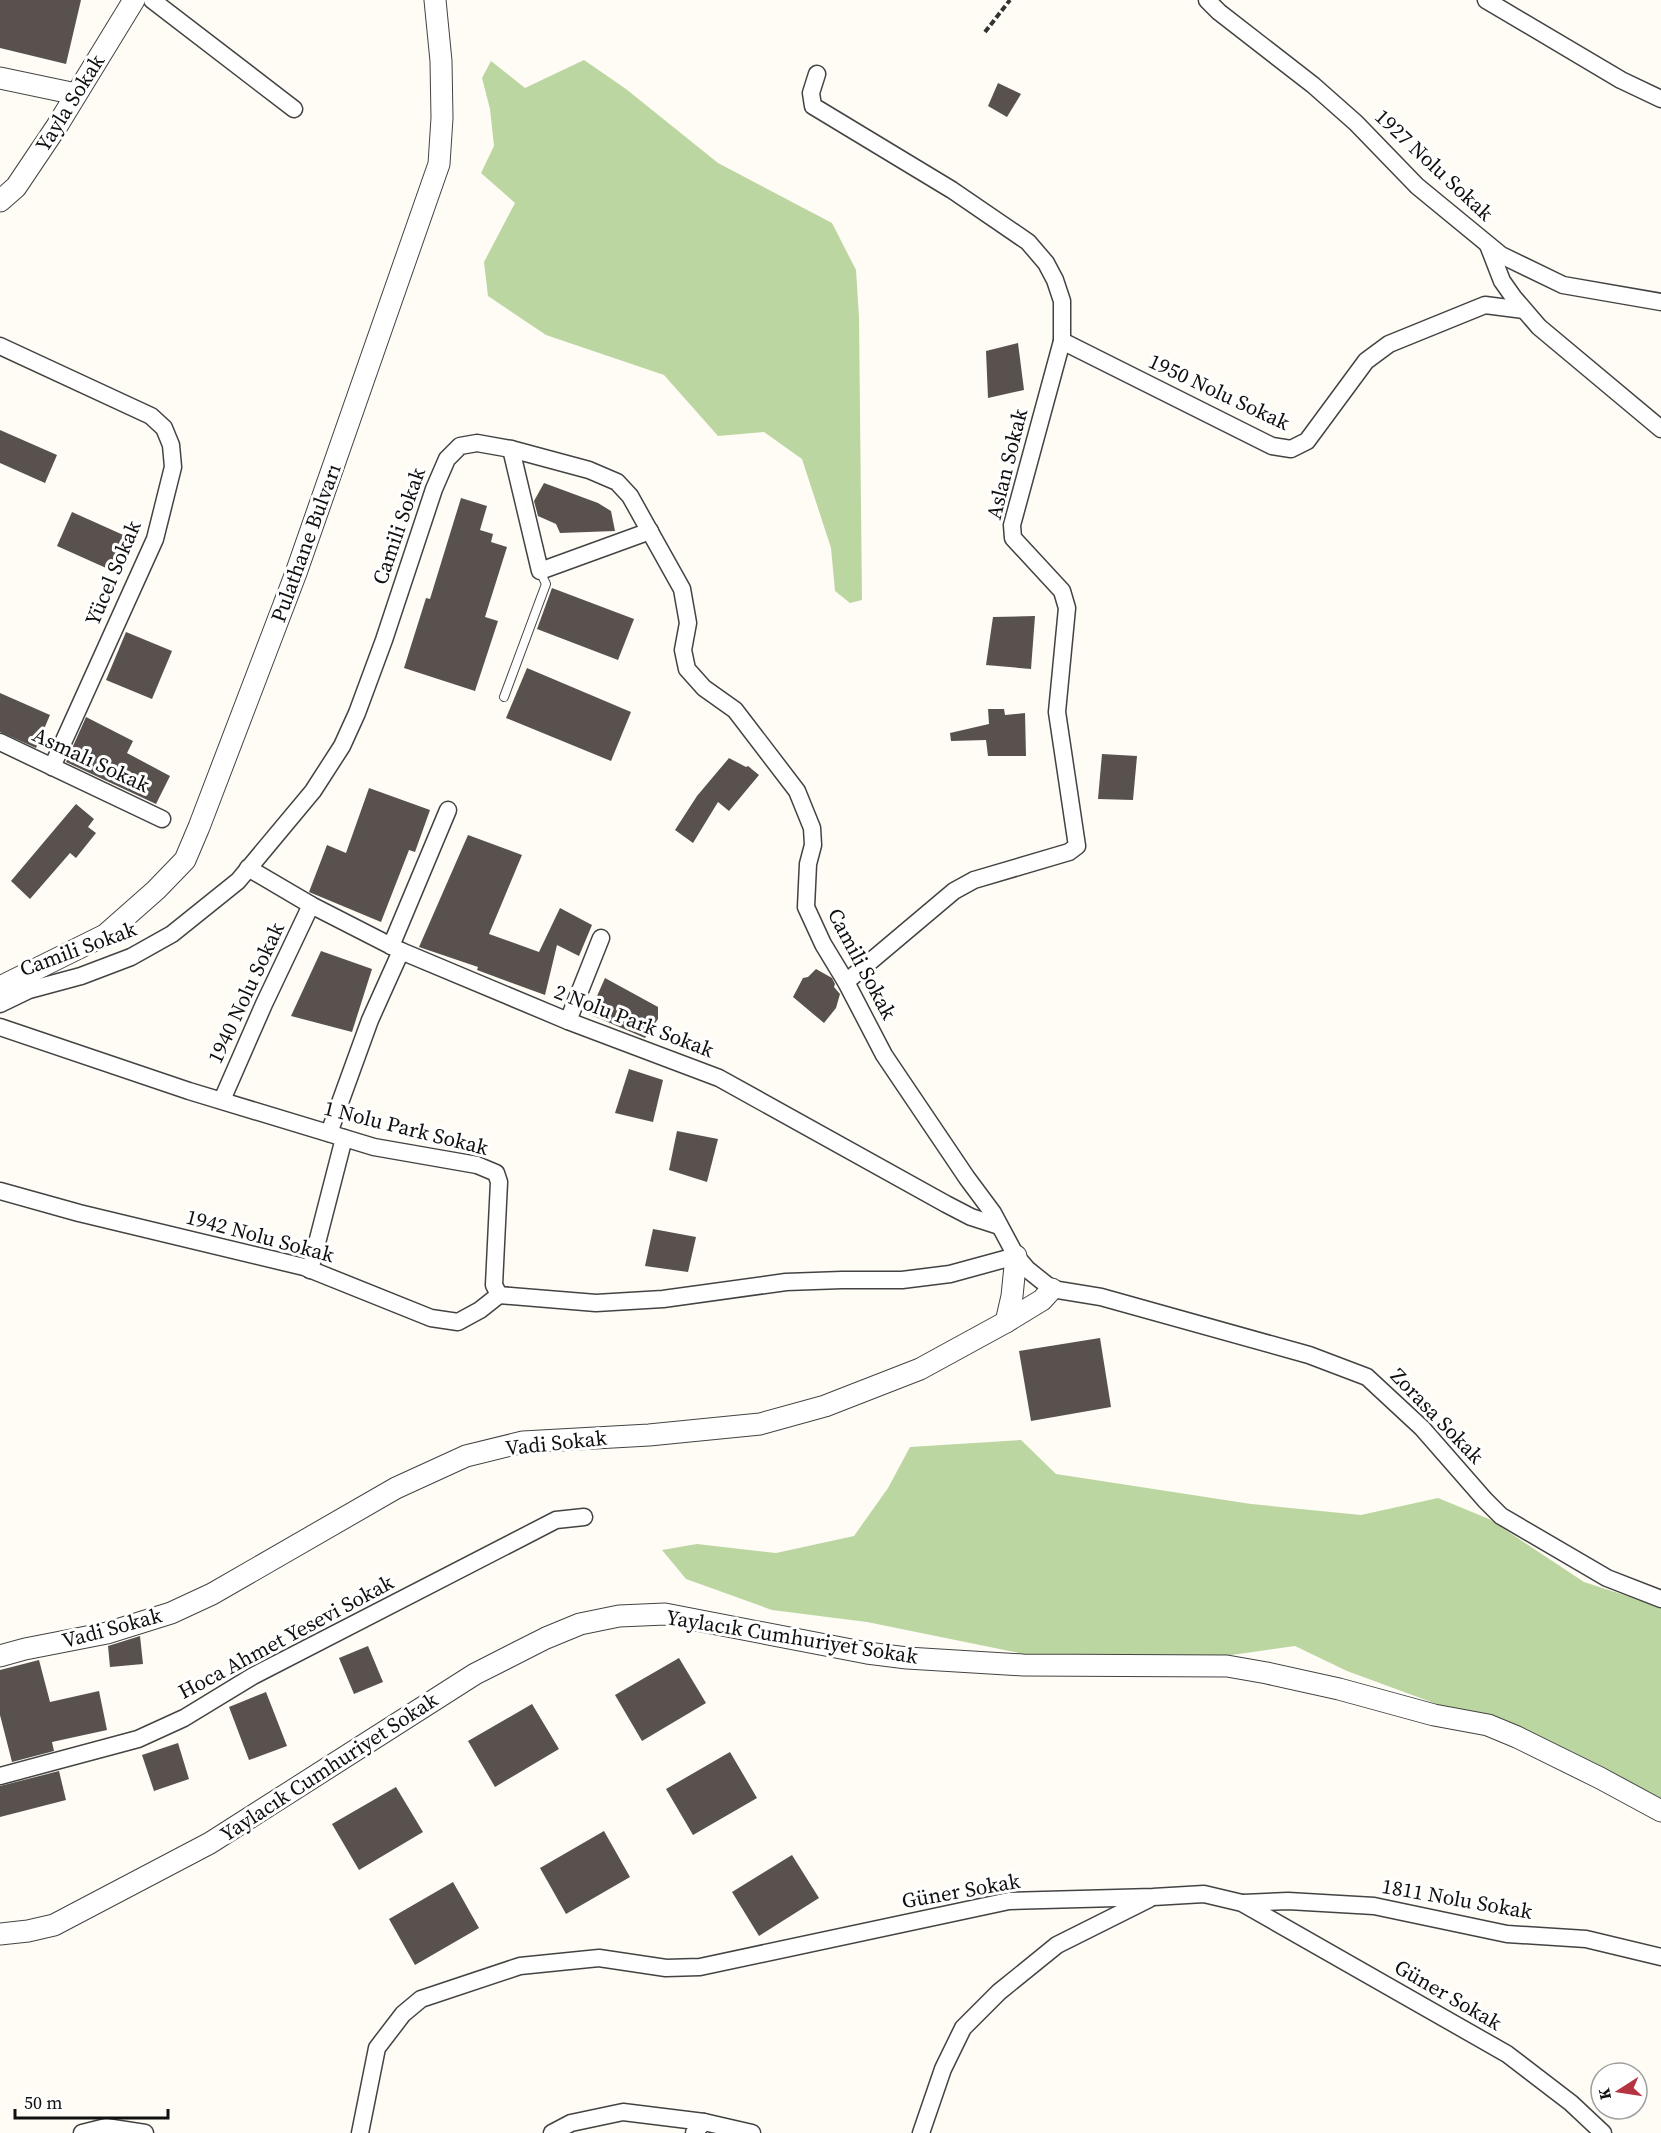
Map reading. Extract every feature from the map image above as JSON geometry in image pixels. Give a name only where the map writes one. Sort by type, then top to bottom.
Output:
[{"type":"street","name":"Yayla Sokak","points":[[0,201],[16,187],[57,126],[134,0]]},
{"type":"street","points":[[152,0],[294,109]]},
{"type":"street","name":"Pulathane Bulvarı","points":[[0,987],[105,935],[156,890],[185,860],[200,827],[296,573],[439,164],[442,118],[441,72],[435,0]]},
{"type":"street","name":"1927 Nolu Sokak","points":[[1207,0],[1339,108],[1417,186],[1501,255],[1563,285],[1661,302]]},
{"type":"street","points":[[1486,0],[1621,80],[1661,99]]},
{"type":"street","name":"Aslan Sokak","points":[[817,74],[811,93],[813,106],[952,190],[1028,242],[1047,263],[1062,301],[1062,341],[1012,525],[1013,538],[1062,591],[1067,608],[1057,712],[1077,846],[1069,852],[974,880],[954,891],[846,982]]},
{"type":"street","points":[[0,78],[76,94]]},
{"type":"street","points":[[1487,244],[1502,280],[1539,327],[1661,429]]},
{"type":"street","name":"1950 Nolu Sokak","points":[[1062,341],[1272,446],[1291,449],[1307,441],[1366,361],[1389,344],[1485,305],[1524,310]]},
{"type":"street","name":"Yücel Sokak","points":[[0,346],[151,416],[164,428],[171,445],[173,467],[155,539],[52,767]]},
{"type":"street","name":"Camili Sokak","points":[[0,1004],[28,990],[81,976],[131,957],[172,934],[238,880],[313,791],[342,746],[357,713],[384,640],[434,489],[447,459],[460,446],[477,443],[511,449],[589,470],[616,482],[630,496],[681,589],[688,623],[683,650],[687,669],[704,688],[735,710],[797,791],[812,828],[813,845],[808,864],[806,907],[823,944],[846,982],[884,1055],[966,1178],[993,1213],[1016,1256],[1027,1269],[1052,1289]]},
{"type":"street","points":[[511,449],[540,571],[650,531]]},
{"type":"street","name":"Asmalı Sokak","points":[[0,742],[162,819]]},
{"type":"street","points":[[310,1270],[337,1135],[370,1020],[448,810]]},
{"type":"street","name":"2 Nolu Park Sokak","points":[[248,868],[311,905],[396,948],[568,1021],[718,1078],[946,1204],[972,1217],[999,1226]]},
{"type":"street","name":"1940 Nolu Sokak","points":[[222,1100],[311,905]]},
{"type":"street","points":[[568,1021],[601,939]]},
{"type":"street","name":"1 Nolu Park Sokak","points":[[0,1027],[222,1100],[374,1146],[477,1165],[496,1173],[499,1182],[494,1285],[499,1295]]},
{"type":"street","name":"1942 Nolu Sokak","points":[[0,1191],[310,1270],[432,1318],[458,1322],[480,1310],[499,1295]]},
{"type":"street","points":[[499,1295],[596,1303],[663,1299],[786,1282],[902,1280],[950,1274],[1016,1256],[1012,1296],[1006,1322]]},
{"type":"street","name":"Vadi Sokak","points":[[0,1656],[25,1648],[107,1633],[171,1612],[212,1594],[396,1488],[466,1456],[523,1442],[649,1435],[760,1424],[825,1406],[920,1369],[1006,1322],[1042,1300],[1052,1289]]},
{"type":"street","name":"Zorasa Sokak","points":[[1052,1289],[1101,1297],[1309,1355],[1367,1377],[1388,1394],[1422,1428],[1501,1516],[1607,1578],[1661,1599]]},
{"type":"street","name":"Hoca Ahmet Yesevi Sokak","points":[[0,1776],[138,1739],[184,1718],[253,1676],[556,1520],[584,1517]]},
{"type":"street","name":"Yaylacık Cumhuriyet Sokak","points":[[0,1934],[54,1925],[210,1843],[476,1674],[546,1638],[580,1624],[619,1616],[665,1614],[867,1653],[907,1658],[1023,1665],[1227,1666],[1339,1689],[1434,1715],[1488,1725],[1600,1778],[1661,1811]]},
{"type":"street","name":"Güner Sokak","points":[[360,2133],[376,2048],[403,2014],[421,1999],[520,1966],[599,1958],[666,1968],[700,1967],[1009,1901],[1204,1894],[1242,1903],[1507,2054],[1571,2103],[1603,2133]]},
{"type":"street","points":[[921,2133],[943,2069],[963,2028],[999,1992],[1057,1945],[1153,1897]]},
{"type":"street","name":"1811 Nolu Sokak","points":[[1242,1903],[1288,1901],[1374,1906],[1507,1934],[1586,1939],[1661,1957]]},
{"type":"street","points":[[552,2133],[571,2123],[623,2112],[699,2127],[752,2133]]},
{"type":"street","points":[[82,2133],[106,2127],[145,2133]]},
{"type":"lane","points":[[504,698],[546,584],[540,571]]},
{"type":"path","points":[[984,32],[1010,0]]},
{"type":"green space","points":[[584,60],[626,89],[718,163],[832,223],[856,270],[859,317],[862,600],[850,603],[835,591],[831,548],[802,459],[764,432],[718,436],[664,375],[546,335],[488,296],[484,262],[515,203],[481,173],[494,146],[490,109],[482,78],[491,61],[525,88]]},
{"type":"green space","points":[[1021,1440],[1056,1474],[1251,1504],[1361,1515],[1438,1498],[1489,1519],[1584,1582],[1661,1607],[1661,1803],[1434,1703],[1347,1671],[1295,1646],[1112,1672],[867,1622],[772,1610],[686,1579],[662,1550],[697,1544],[776,1553],[854,1536],[888,1488],[910,1447]]},
{"type":"building","points":[[0,0],[81,0],[66,64],[0,48]]},
{"type":"building","points":[[998,83],[1021,94],[1007,117],[988,106]]},
{"type":"building","points":[[1018,343],[1024,390],[988,398],[986,351]]},
{"type":"building","points":[[0,430],[57,455],[45,483],[0,463]]},
{"type":"building","points":[[544,483],[598,503],[611,511],[615,531],[560,533],[556,524],[538,516],[534,501]]},
{"type":"building","points":[[461,498],[487,506],[480,530],[493,534],[491,542],[507,547],[485,617],[498,621],[475,691],[404,668],[426,598],[430,599]]},
{"type":"building","points":[[72,512],[130,538],[115,572],[57,546]]},
{"type":"building","points":[[552,588],[634,619],[618,660],[537,629]]},
{"type":"building","points":[[1035,616],[1031,669],[986,665],[993,617]]},
{"type":"building","points":[[126,632],[172,651],[152,699],[106,680]]},
{"type":"building","points":[[527,668],[631,712],[611,761],[506,718]]},
{"type":"building","points":[[0,693],[50,715],[36,748],[0,732]]},
{"type":"building","points":[[988,709],[1004,709],[1005,715],[1025,713],[1026,756],[988,756],[986,740],[951,741],[950,733],[989,724]]},
{"type":"building","points":[[86,717],[133,741],[127,753],[170,776],[156,804],[66,762]]},
{"type":"building","points":[[1102,754],[1137,756],[1133,800],[1098,799]]},
{"type":"building","points":[[729,758],[748,766],[759,775],[729,811],[718,802],[693,843],[675,830],[697,796]]},
{"type":"building","points":[[369,788],[430,810],[415,852],[409,850],[381,922],[309,892],[327,845],[346,853]]},
{"type":"building","points":[[76,804],[94,819],[88,827],[96,833],[76,858],[70,853],[30,899],[11,881]]},
{"type":"building","points":[[468,835],[522,855],[489,934],[539,952],[560,908],[592,925],[579,956],[557,945],[545,995],[477,970],[478,967],[419,947]]},
{"type":"building","points":[[321,951],[372,969],[352,1032],[291,1016]]},
{"type":"building","points":[[816,969],[832,978],[834,987],[840,994],[836,1008],[824,1023],[793,997],[803,978],[808,977]]},
{"type":"building","points":[[605,978],[658,1007],[658,1019],[645,1038],[589,1014]]},
{"type":"building","points":[[629,1069],[663,1080],[653,1122],[615,1113]]},
{"type":"building","points":[[677,1131],[718,1139],[707,1182],[669,1170]]},
{"type":"building","points":[[653,1229],[696,1237],[688,1272],[645,1266]]},
{"type":"building","points":[[1100,1338],[1111,1407],[1031,1421],[1019,1351]]},
{"type":"building","points":[[140,1636],[143,1664],[110,1667],[108,1646]]},
{"type":"building","points":[[368,1646],[383,1682],[354,1694],[339,1658]]},
{"type":"building","points":[[679,1658],[706,1703],[642,1741],[615,1695]]},
{"type":"building","points":[[39,1660],[50,1702],[99,1691],[107,1730],[52,1742],[54,1751],[12,1762],[0,1715],[0,1670]]},
{"type":"building","points":[[266,1692],[287,1746],[249,1760],[229,1707]]},
{"type":"building","points":[[532,1704],[559,1749],[495,1787],[468,1741]]},
{"type":"building","points":[[178,1743],[189,1779],[154,1791],[142,1755]]},
{"type":"building","points":[[730,1752],[757,1798],[693,1835],[666,1789]]},
{"type":"building","points":[[59,1771],[66,1800],[0,1817],[0,1786]]},
{"type":"building","points":[[396,1787],[423,1832],[359,1870],[332,1824]]},
{"type":"building","points":[[604,1831],[630,1877],[566,1914],[540,1868]]},
{"type":"building","points":[[792,1855],[819,1898],[759,1936],[732,1892]]},
{"type":"building","points":[[453,1882],[479,1928],[415,1965],[389,1919]]}]
